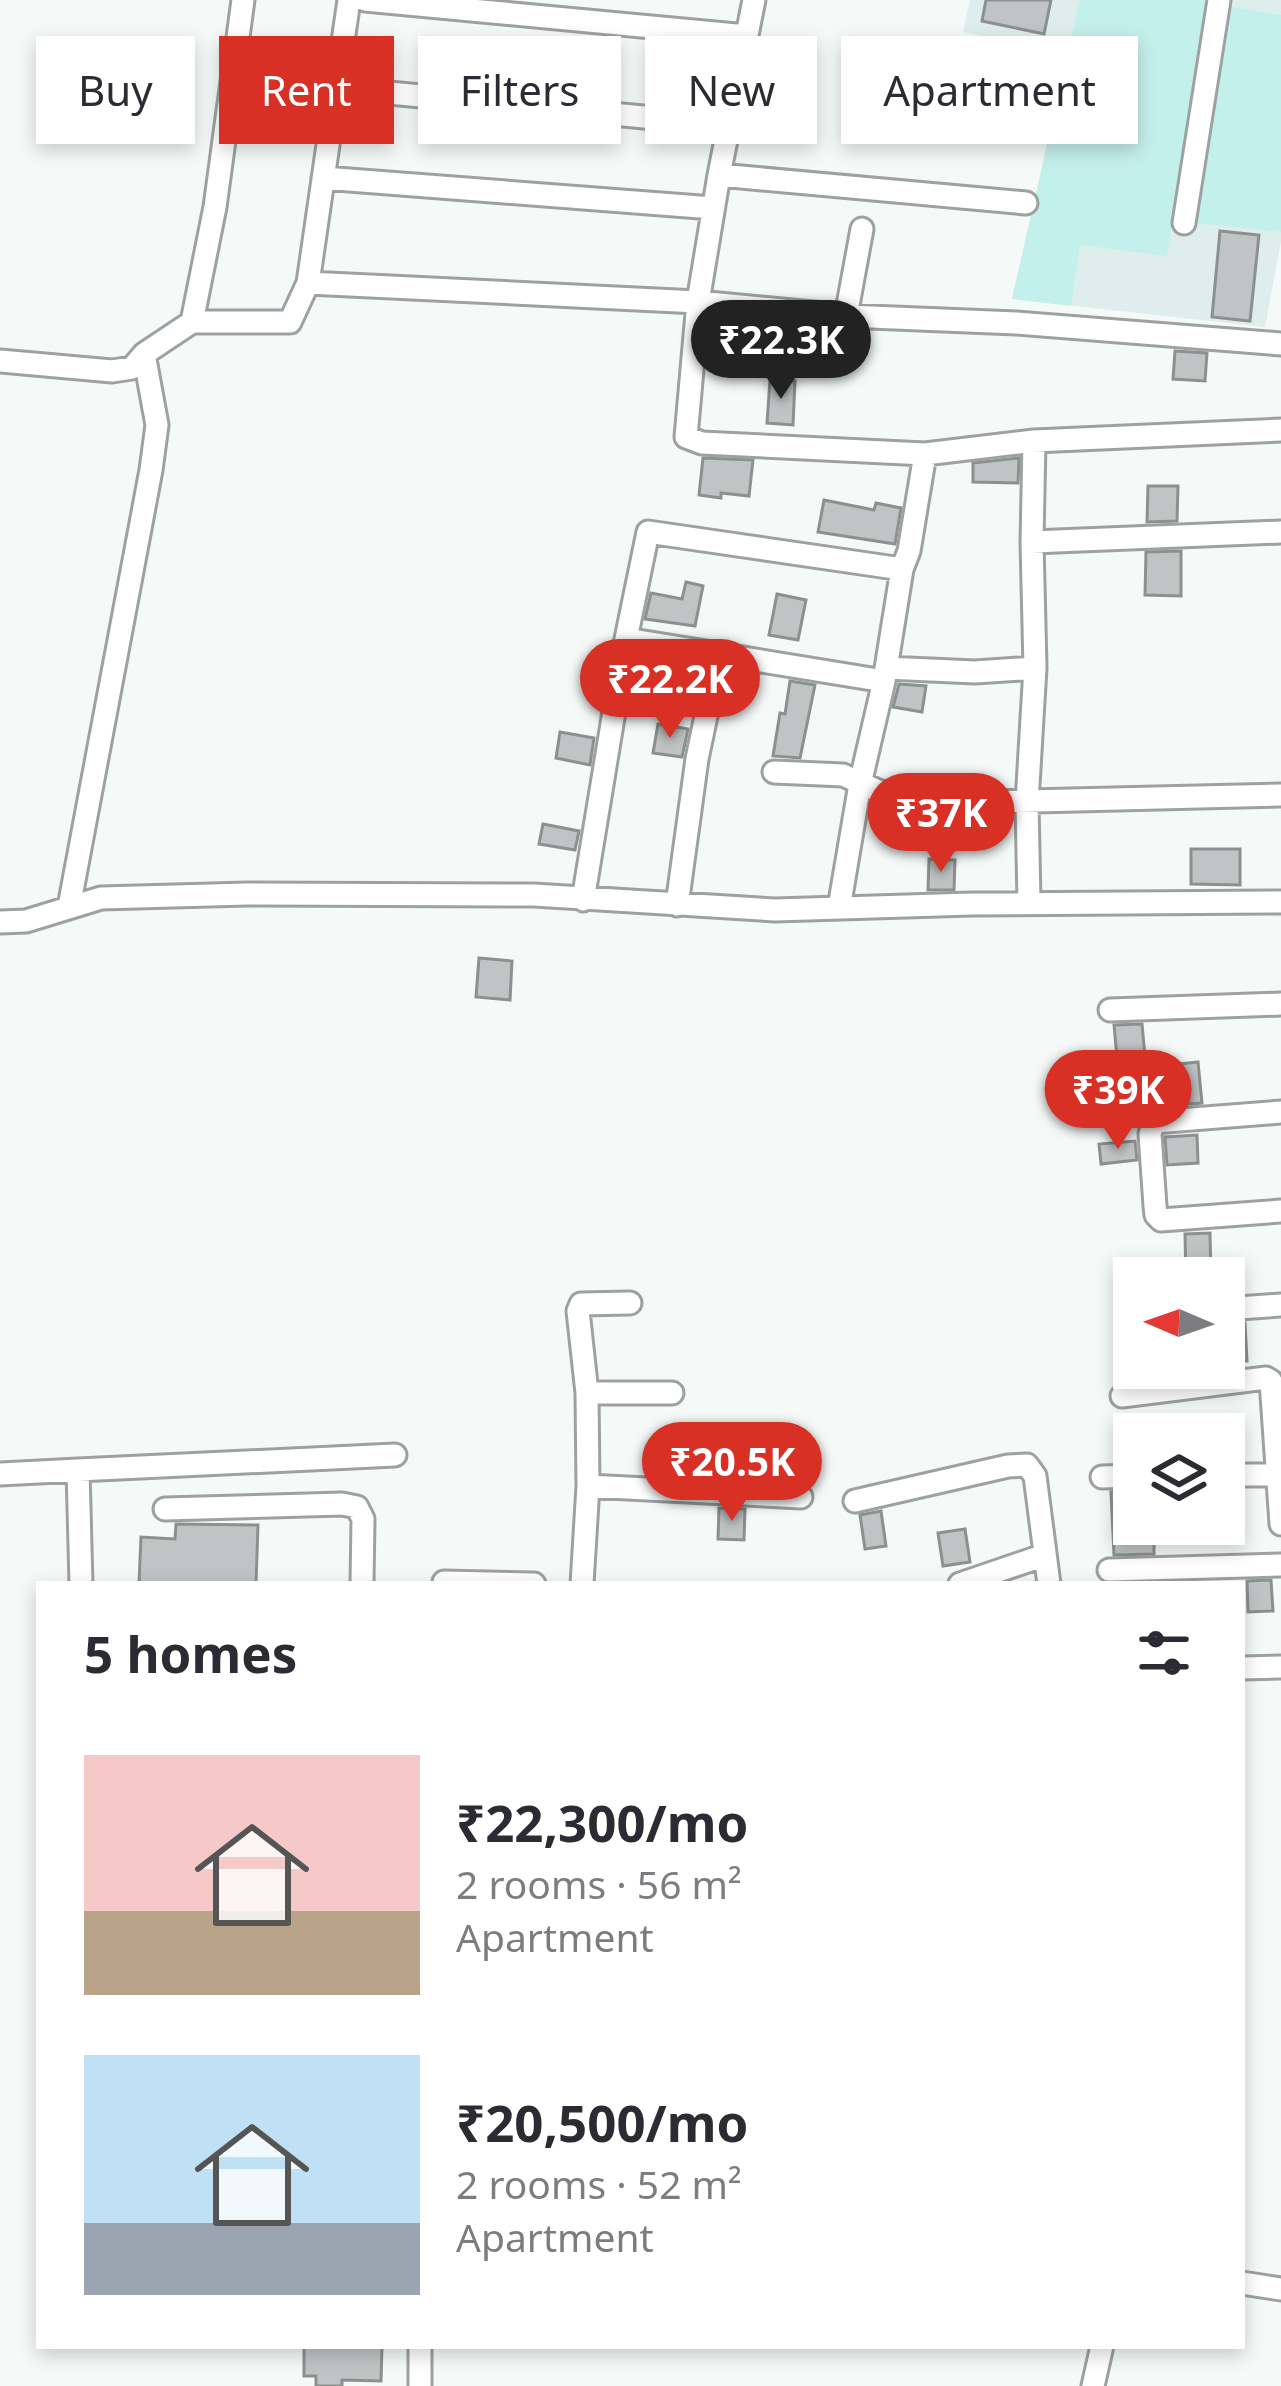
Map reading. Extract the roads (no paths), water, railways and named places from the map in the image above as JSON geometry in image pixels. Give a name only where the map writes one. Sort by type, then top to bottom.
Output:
[{"type":"street","points":[[193,322],[215,207],[244,0]]},
{"type":"street","points":[[344,36],[349,0]]},
{"type":"street","points":[[365,0],[747,36],[754,0]]},
{"type":"street","points":[[1184,223],[1219,0]]},
{"type":"street","points":[[394,93],[645,117]]},
{"type":"street","points":[[0,361],[112,371],[132,368],[144,354],[193,322],[290,322],[308,283],[328,144]]},
{"type":"street","points":[[725,144],[698,302],[686,437],[702,443],[926,454],[1034,441],[1281,430]]},
{"type":"street","points":[[719,175],[1027,203]]},
{"type":"street","points":[[323,178],[713,208]]},
{"type":"street","points":[[846,316],[862,229]]},
{"type":"street","points":[[308,283],[698,302],[1281,344]]},
{"type":"street","points":[[69,907],[151,470],[157,425],[144,354]]},
{"type":"street","points":[[1028,903],[1027,802],[1035,668],[1034,441]]},
{"type":"street","points":[[839,908],[926,454]]},
{"type":"street","points":[[583,899],[648,532],[902,569]]},
{"type":"street","points":[[1032,542],[1281,532]]},
{"type":"street","points":[[626,639],[885,675],[1035,668]]},
{"type":"street","points":[[677,905],[719,654]]},
{"type":"street","points":[[774,772],[843,775],[907,804],[1281,795]]},
{"type":"street","points":[[0,922],[26,922],[101,898],[248,894],[534,895],[775,910],[1281,902],[1281,916]]},
{"type":"street","points":[[1109,1010],[1281,1004]]},
{"type":"street","points":[[1281,1112],[1154,1122],[1150,1134],[1156,1215],[1161,1220],[1281,1211]]},
{"type":"street","points":[[582,1581],[587,1393],[578,1319],[581,1304],[630,1303]]},
{"type":"street","points":[[1245,1309],[1281,1306]]},
{"type":"street","points":[[1122,1396],[1271,1381],[1281,1524]]},
{"type":"street","points":[[587,1393],[672,1393]]},
{"type":"street","points":[[0,1474],[394,1456]]},
{"type":"street","points":[[854,1501],[1027,1465],[1035,1476],[1049,1581]]},
{"type":"street","points":[[78,1470],[81,1581]]},
{"type":"street","points":[[1245,1475],[1276,1474]]},
{"type":"street","points":[[1102,1477],[1113,1477]]},
{"type":"street","points":[[588,1486],[801,1498]]},
{"type":"street","points":[[165,1509],[357,1507],[363,1519],[362,1581]]},
{"type":"street","points":[[969,1581],[1045,1555]]},
{"type":"street","points":[[1109,1570],[1281,1564]]},
{"type":"street","points":[[1245,1667],[1281,1667]]},
{"type":"street","points":[[1245,2284],[1281,2290]]},
{"type":"street","points":[[420,2349],[420,2386]]},
{"type":"street","points":[[1093,2386],[1101,2349]]}]
